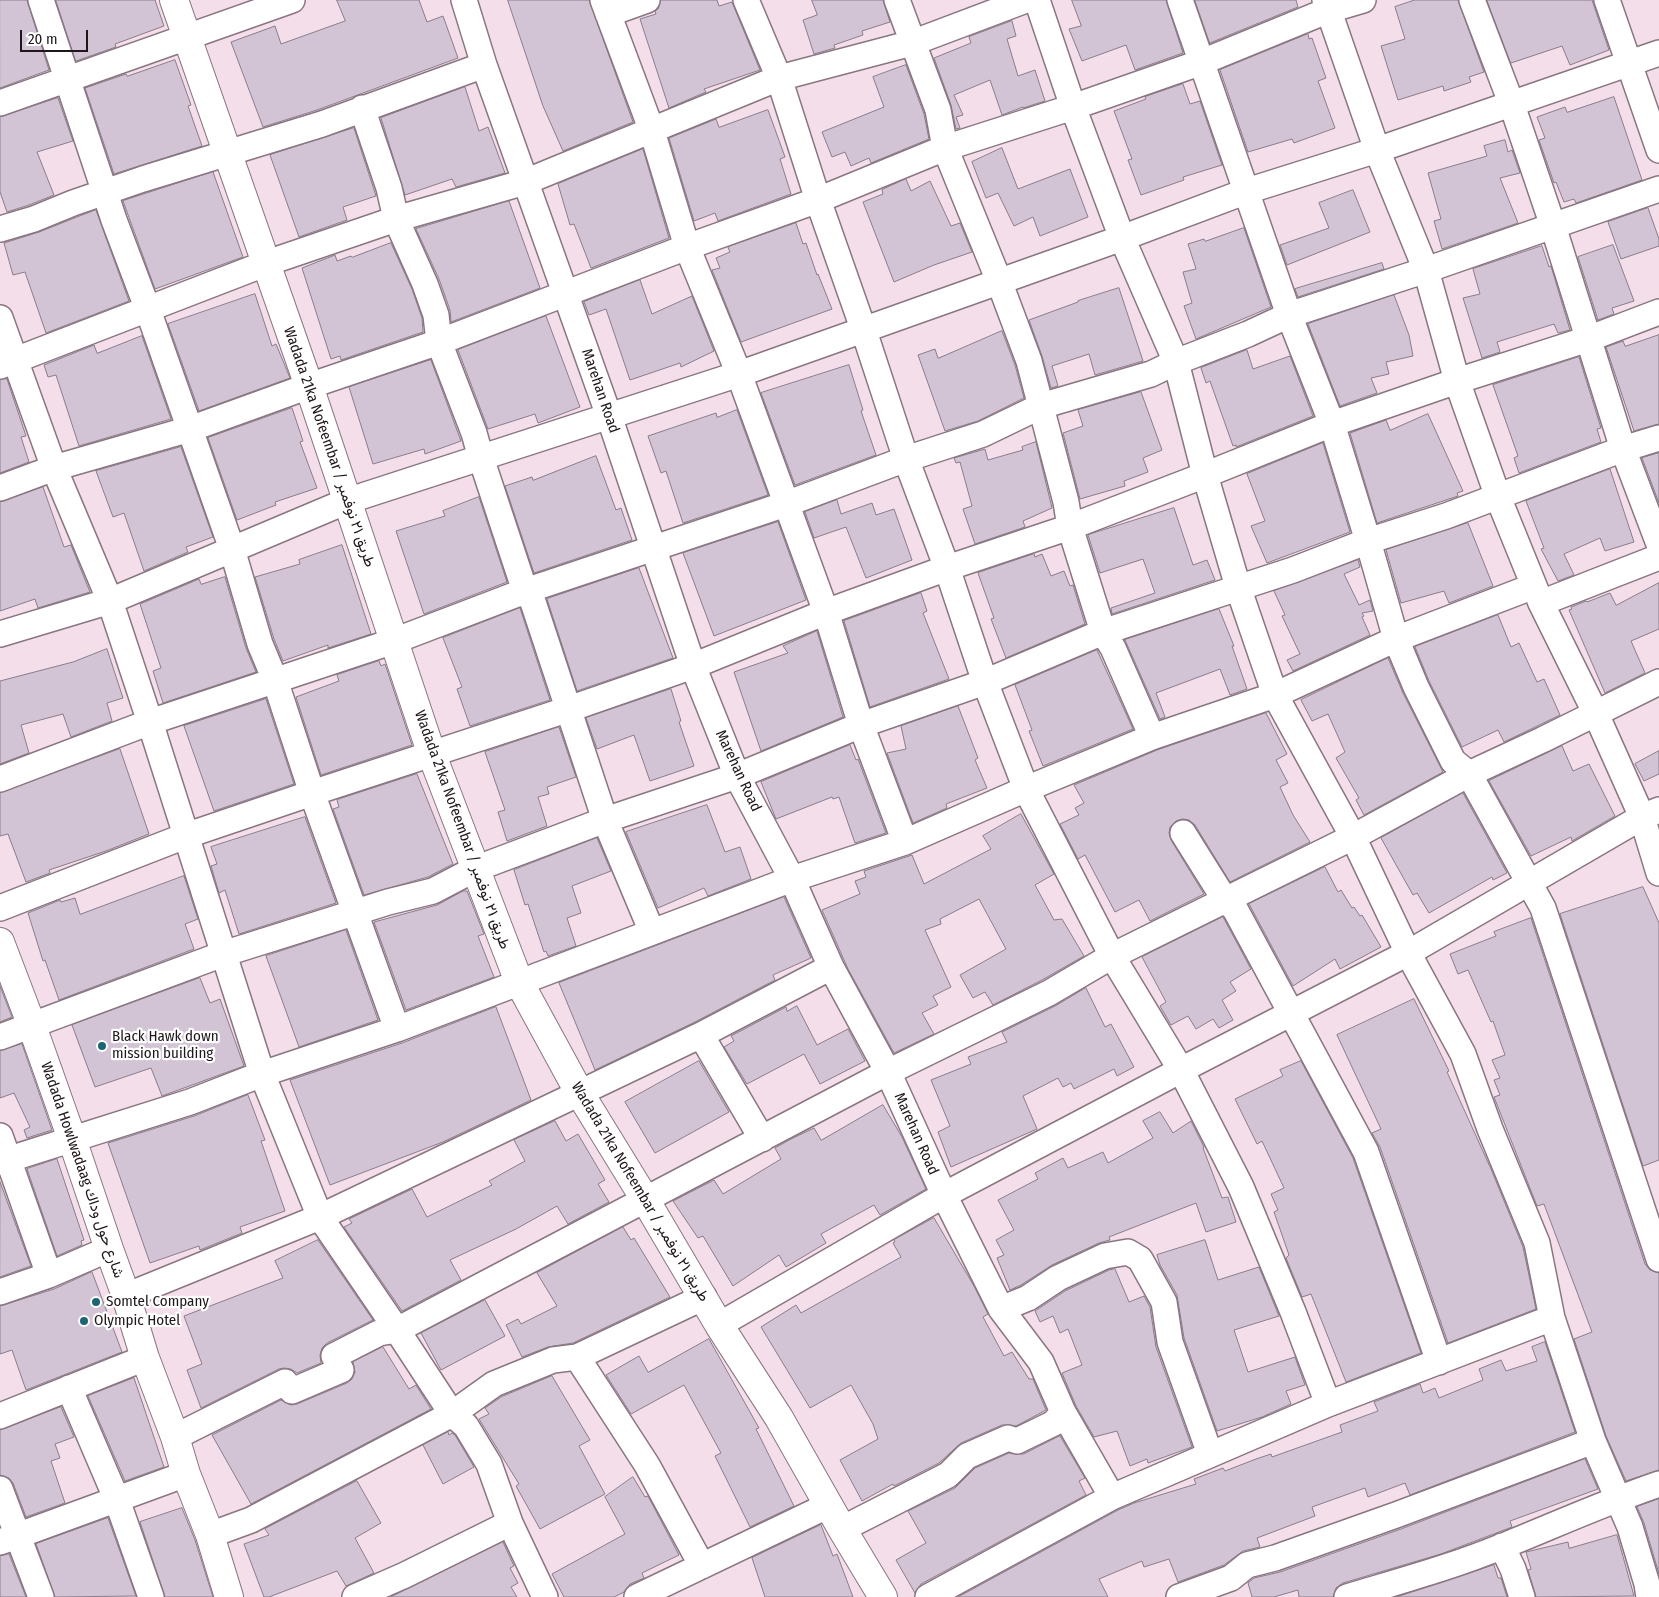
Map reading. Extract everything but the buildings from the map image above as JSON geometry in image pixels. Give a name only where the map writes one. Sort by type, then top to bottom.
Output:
[{"type":"street","points":[[41,0],[69,79],[114,220],[148,310],[232,549],[260,644],[275,680],[312,793],[397,1029]]},
{"type":"street","name":"Wadada 21ka Nofeembar / طريق ٢١ نوفمبر","points":[[174,0],[309,386],[432,755],[519,982],[579,1092],[719,1325],[779,1418],[883,1597]]},
{"type":"street","points":[[0,103],[292,0]]},
{"type":"street","name":"Marehan Road","points":[[464,0],[484,65],[609,416],[693,666],[737,776],[792,879],[831,966],[888,1072],[944,1196],[1001,1309],[1041,1362],[1063,1412],[1112,1498]]},
{"type":"street","points":[[647,0],[606,7],[652,131],[688,247],[739,374],[826,612],[861,725],[905,842]]},
{"type":"street","points":[[746,0],[779,78],[818,200],[906,459],[947,568],[985,682],[1026,789],[1112,956],[1180,1070],[1241,1187],[1293,1312],[1328,1404]]},
{"type":"street","points":[[897,0],[938,110],[945,148],[1029,361],[1070,526],[1102,632],[1113,648],[1152,737]]},
{"type":"street","points":[[8,363],[267,264],[396,219],[525,182],[779,78],[912,43],[1026,0]]},
{"type":"street","points":[[1037,0],[1073,107],[1122,238],[1176,362],[1205,475],[1238,587],[1275,695],[1353,837],[1408,953],[1464,1054],[1490,1129],[1537,1243],[1552,1318],[1593,1441],[1630,1527],[1649,1597]]},
{"type":"street","points":[[1180,0],[1289,315],[1332,424],[1396,638],[1419,695],[1453,761],[1469,774],[1543,908],[1659,1260]]},
{"type":"street","points":[[0,488],[54,468],[190,429],[439,342],[688,247],[818,200],[945,148],[1073,107],[1202,62],[1327,5],[1363,0]]},
{"type":"street","points":[[1472,0],[1512,105],[1554,226],[1623,449],[1659,544]]},
{"type":"street","points":[[1607,0],[1659,150]]},
{"type":"street","points":[[1327,5],[1377,150],[1426,270],[1457,381],[1498,497],[1537,594],[1596,714],[1650,813],[1659,873]]},
{"type":"street","points":[[0,634],[110,602],[347,501],[739,374],[864,331],[1247,191],[1512,105],[1659,53]]},
{"type":"street","points":[[0,229],[34,219],[73,203],[143,179],[322,124],[484,65]]},
{"type":"street","points":[[362,108],[389,188],[396,219],[425,284],[436,315],[439,342],[474,433],[525,591],[533,602],[605,820],[652,932]]},
{"type":"street","points":[[0,779],[150,722],[394,641],[525,591],[786,504],[906,459],[983,434],[1041,406],[1151,374],[1289,315],[1659,190]]},
{"type":"street","points":[[0,908],[185,836],[432,755],[693,666],[826,612],[1070,526],[1332,424],[1588,339],[1659,312]]},
{"type":"street","points":[[0,318],[8,363],[110,602],[262,1074],[320,1217],[452,1414],[466,1426],[489,1464],[510,1523],[545,1597]]},
{"type":"street","points":[[0,1037],[223,954],[388,902],[433,891],[475,869],[605,820],[737,776],[861,725],[985,682],[1102,632],[1292,570],[1368,541],[1498,497],[1623,449],[1659,438]]},
{"type":"street","points":[[4,1161],[190,1102],[262,1074],[397,1029],[792,879],[905,842],[1152,737],[1275,695],[1396,638],[1659,557]]},
{"type":"street","points":[[175,1437],[285,1382],[292,1391],[341,1370],[334,1356],[379,1333],[397,1330],[646,1201],[888,1072],[1049,993],[1112,956],[1353,837],[1469,774],[1659,682]]},
{"type":"street","points":[[719,1325],[944,1196],[1180,1070],[1408,953],[1650,813]]},
{"type":"street","points":[[1183,833],[1225,900],[1235,909],[1366,1152],[1439,1362]]},
{"type":"street","name":"Wadada Howlwadaag شارع حول وداك","points":[[0,942],[72,1139],[126,1296],[145,1358],[175,1437],[186,1474],[210,1535],[228,1597]]},
{"type":"street","points":[[126,1296],[320,1217],[701,1035],[831,966]]},
{"type":"street","points":[[701,1035],[762,1139]]},
{"type":"street","points":[[0,1136],[4,1161],[49,1275]]},
{"type":"street","points":[[0,1292],[49,1275],[109,1249]]},
{"type":"street","points":[[1001,1309],[1028,1298],[1058,1278],[1105,1256],[1128,1252],[1140,1258],[1164,1302],[1170,1342],[1210,1454]]},
{"type":"street","points":[[210,1535],[252,1520],[452,1414],[494,1384],[554,1360],[577,1357],[704,1298]]},
{"type":"street","points":[[928,1597],[1112,1498],[1210,1454],[1328,1404],[1552,1318]]},
{"type":"street","points":[[577,1357],[647,1465],[702,1566]]},
{"type":"street","points":[[0,1416],[145,1358]]},
{"type":"street","points":[[69,1388],[117,1500],[151,1597]]},
{"type":"street","points":[[842,1529],[948,1475],[967,1456],[1008,1438],[1017,1441],[1054,1422],[1063,1412]]},
{"type":"street","points":[[1179,1597],[1231,1578],[1247,1565],[1275,1558],[1396,1515],[1593,1441]]},
{"type":"street","points":[[9,1539],[186,1474]]},
{"type":"street","points":[[1347,1597],[1408,1589],[1502,1546],[1659,1484]]},
{"type":"street","points":[[0,1489],[9,1539],[41,1597]]},
{"type":"street","points":[[637,1597],[828,1505]]},
{"type":"street","points":[[356,1597],[510,1523]]},
{"type":"street","points":[[1502,1546],[1514,1569],[1522,1597]]},
{"type":"place","name":"Black Hawk down mission building","points":[[102,1046]]},
{"type":"place","name":"Somtel Company","points":[[96,1302]]},
{"type":"place","name":"Olympic Hotel","points":[[84,1321]]}]
